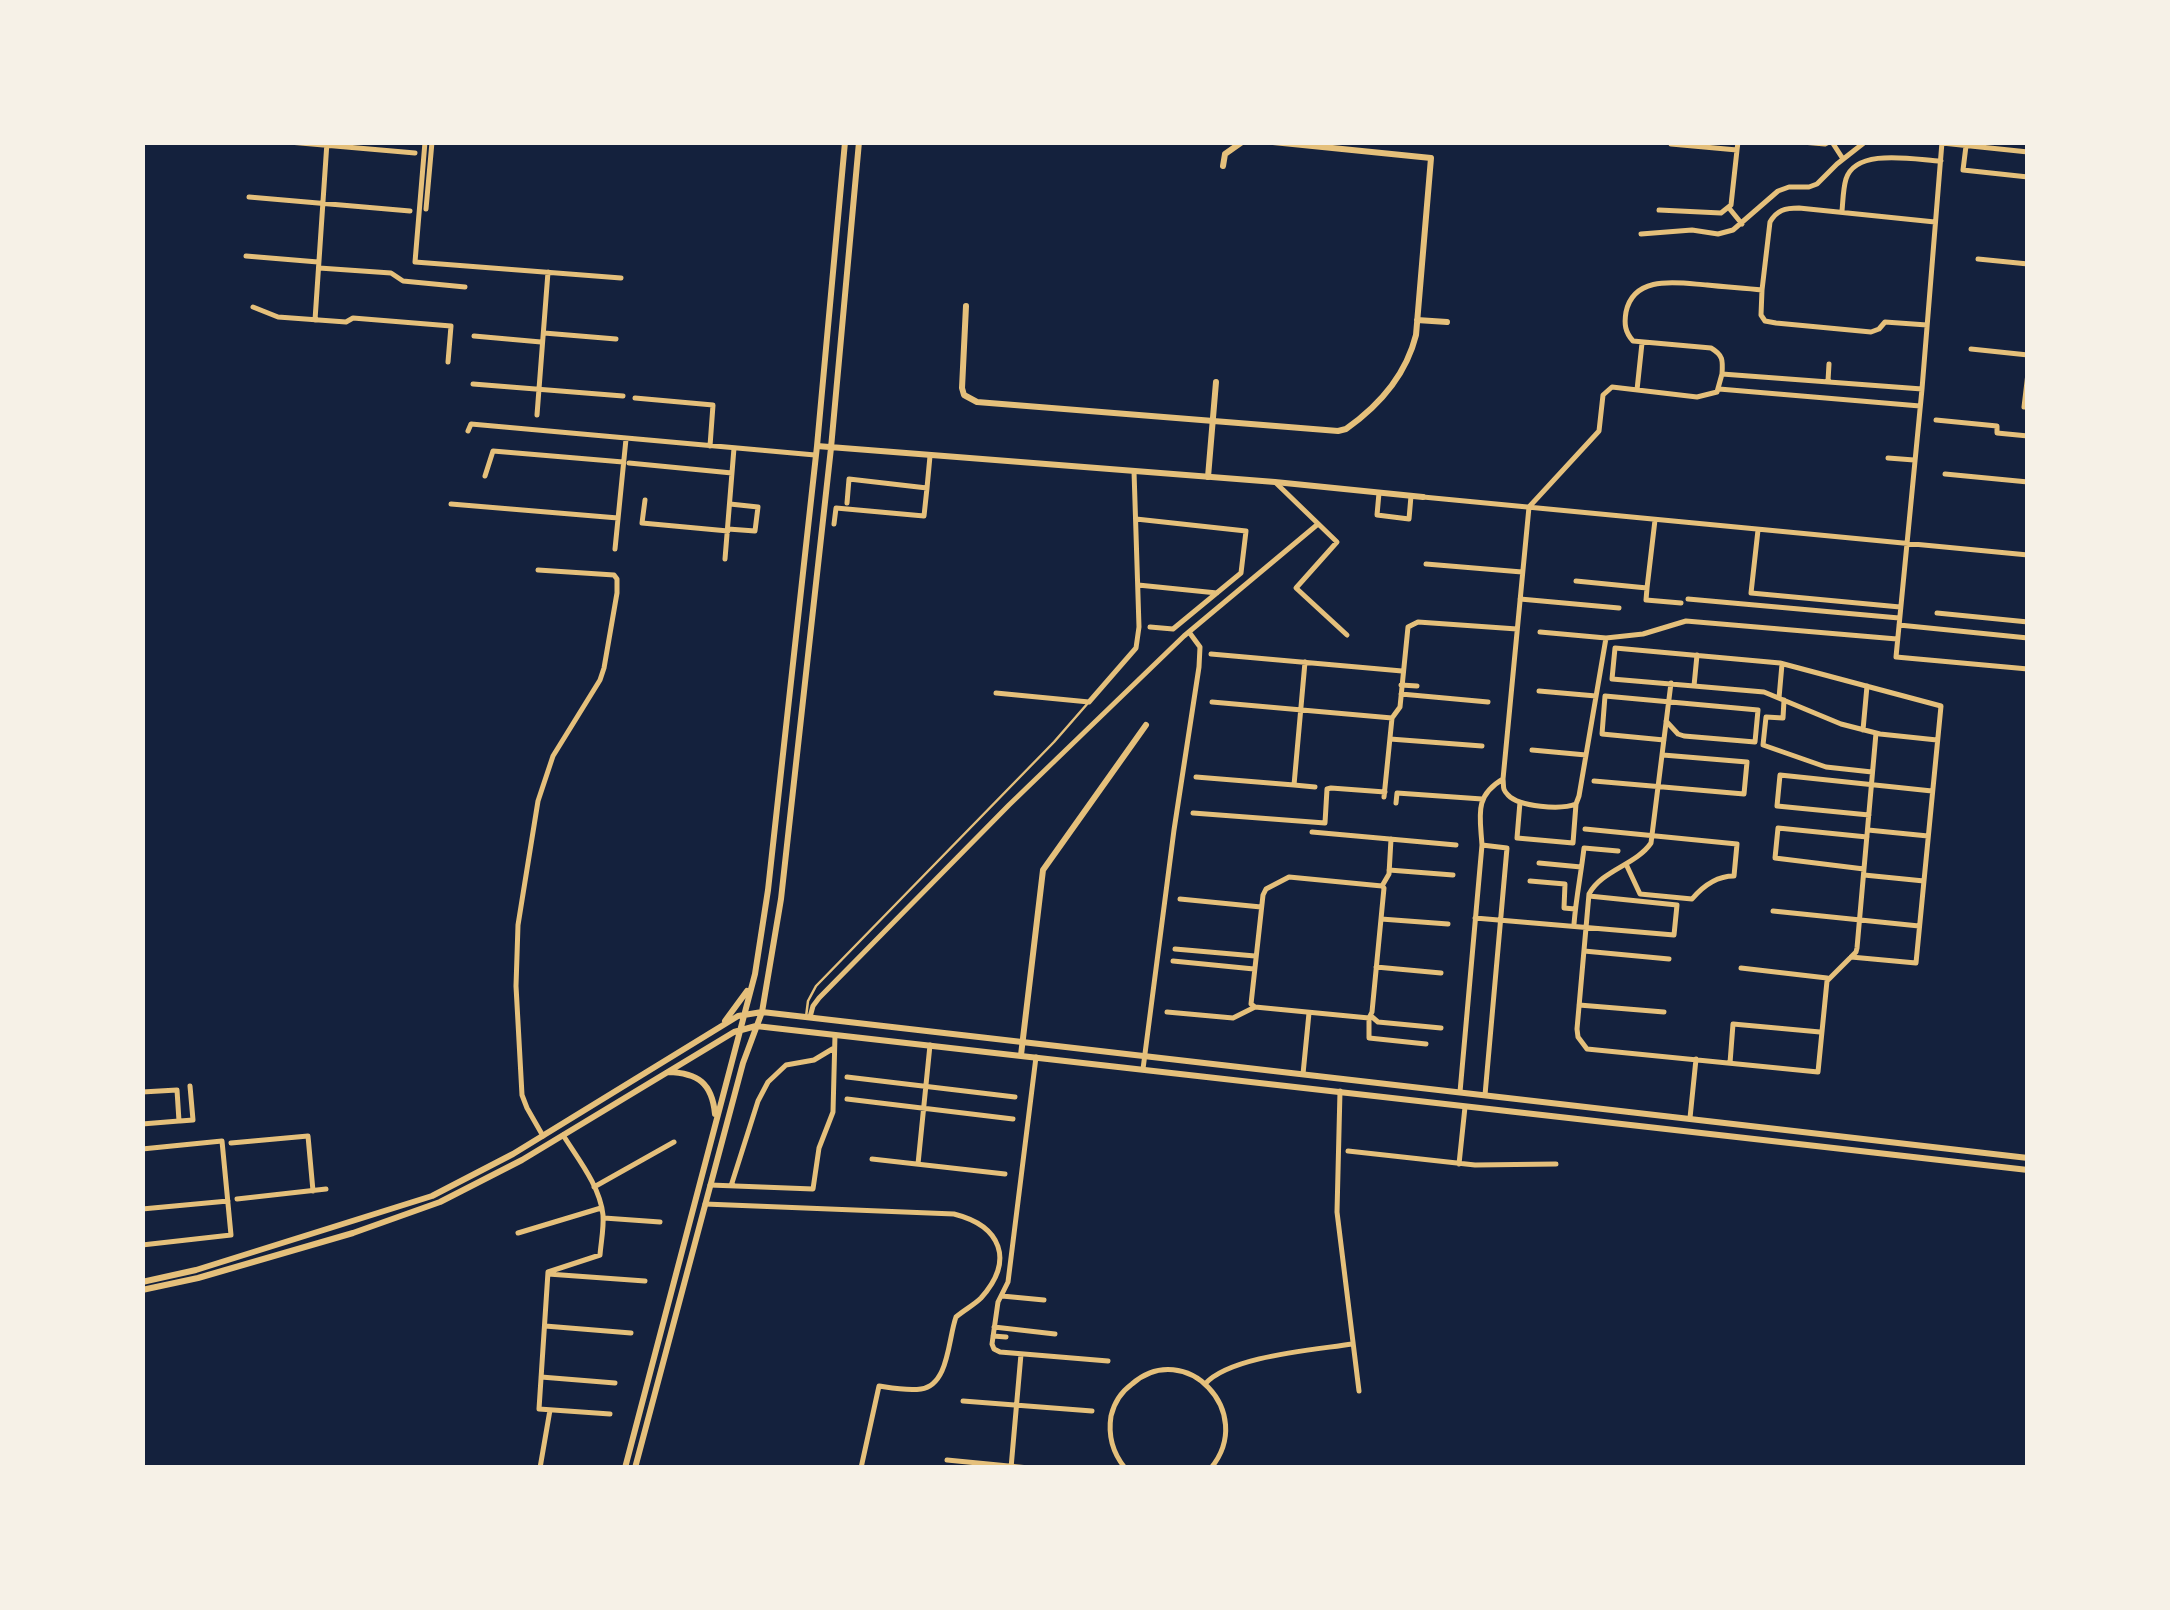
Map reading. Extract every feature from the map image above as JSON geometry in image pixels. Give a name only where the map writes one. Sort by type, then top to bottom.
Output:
[{"type":"main road","points":[[625,1468],[753,982],[768,890],[845,142]]},
{"type":"main road","points":[[636,1468],[743,1062],[762,1012],[781,900],[860,142]]},
{"type":"main road","points":[[1223,166],[1226,154],[1242,142]]},
{"type":"main road","points":[[966,306],[962,388],[968,398],[977,402],[1346,429],[1399,378],[1412,348],[1431,158],[1273,142]]},
{"type":"main road","points":[[1417,320],[1447,322]]},
{"type":"main road","points":[[1208,477],[1216,382]]},
{"type":"main road","points":[[816,451],[830,448],[1423,497]]},
{"type":"main road","points":[[1021,1055],[1043,870],[1146,725]]},
{"type":"main road","points":[[716,1030],[730,1017],[753,982]]},
{"type":"main road","points":[[142,1282],[196,1270],[432,1196],[513,1154],[744,1014],[762,1012],[2028,1158]]},
{"type":"main road","points":[[142,1290],[216,1273],[440,1202],[548,1144],[740,1029],[756,1026],[2028,1170]]},
{"type":"main road","points":[[667,1072],[685,1073],[704,1084],[711,1093],[716,1119]]},
{"type":"main road","points":[[1302,1087],[1303,1074]]},
{"type":"main road","points":[[1460,1092],[1462,1105]]},
{"type":"main road","points":[[1484,1108],[1485,1095]]},
{"type":"main road","points":[[1688,1130],[1690,1118]]},
{"type":"main road","points":[[543,1136],[548,1144]]},
{"type":"street","points":[[289,142],[415,153]]},
{"type":"street","points":[[426,209],[428,142]]},
{"type":"street","points":[[428,142],[415,262],[621,278]]},
{"type":"street","points":[[1802,142],[1831,142],[1844,160]]},
{"type":"street","points":[[1641,234],[1692,230],[1718,234],[1733,230],[1778,192],[1818,184],[1865,142]]},
{"type":"street","points":[[2028,152],[1942,143],[1896,656],[2028,670]]},
{"type":"street","points":[[315,320],[327,144]]},
{"type":"street","points":[[1658,210],[1721,213],[1731,205],[1737,146],[1671,144]]},
{"type":"street","points":[[1966,146],[1964,170],[2028,177]]},
{"type":"street","points":[[1842,212],[1846,178],[1852,167],[1865,160],[1941,161]]},
{"type":"street","points":[[249,197],[410,211]]},
{"type":"street","points":[[1729,208],[1742,224]]},
{"type":"street","points":[[1927,325],[1885,322],[1871,332],[1776,324],[1761,316],[1762,290],[1770,222],[1774,214],[1785,208],[1936,222]]},
{"type":"street","points":[[246,256],[391,273],[402,281],[464,287]]},
{"type":"street","points":[[1978,259],[2028,264]]},
{"type":"street","points":[[537,414],[548,272]]},
{"type":"street","points":[[1576,804],[1568,808],[1520,802],[1504,790],[1528,507],[1599,431],[1606,390],[1612,387],[1710,396],[1719,389],[1723,359],[1712,348],[1642,343],[1626,334],[1627,308],[1633,296],[1641,289],[1664,282],[1762,290]]},
{"type":"street","points":[[253,307],[278,317],[451,326],[448,362]]},
{"type":"street","points":[[543,333],[616,340]]},
{"type":"street","points":[[474,336],[542,342]]},
{"type":"street","points":[[1637,390],[1642,343]]},
{"type":"street","points":[[1971,349],[2028,354]]},
{"type":"street","points":[[1828,382],[1830,364]]},
{"type":"street","points":[[2028,373],[2024,406],[2028,407]]},
{"type":"street","points":[[1722,374],[1922,389]]},
{"type":"street","points":[[473,384],[622,396]]},
{"type":"street","points":[[1719,389],[1920,406]]},
{"type":"street","points":[[635,398],[714,405],[710,446]]},
{"type":"street","points":[[1936,420],[1998,426],[1997,433],[2028,436]]},
{"type":"street","points":[[468,431],[471,424],[734,448],[816,451]]},
{"type":"street","points":[[616,549],[626,439]]},
{"type":"street","points":[[726,559],[734,448]]},
{"type":"street","points":[[485,476],[493,451],[732,472]]},
{"type":"street","points":[[834,524],[836,508],[924,516],[930,456]]},
{"type":"street","points":[[1888,458],[1914,460]]},
{"type":"street","points":[[996,693],[1090,702],[1136,648],[1134,472]]},
{"type":"street","points":[[1945,474],[2028,482]]},
{"type":"street","points":[[847,503],[849,479],[927,488]]},
{"type":"street","points":[[1276,482],[1336,542],[1296,588],[1347,635]]},
{"type":"street","points":[[1379,492],[1376,516],[1408,518],[1411,496]]},
{"type":"street","points":[[1423,497],[2028,555]]},
{"type":"street","points":[[645,500],[642,523],[755,531],[758,506],[730,504]]},
{"type":"street","points":[[451,504],[618,518]]},
{"type":"street","points":[[1136,519],[1246,531],[1241,573],[1174,629],[1150,627]]},
{"type":"street","points":[[1655,520],[1646,600],[1899,622],[2028,638]]},
{"type":"street","points":[[808,1017],[820,998],[1009,804],[1188,632],[1318,524]]},
{"type":"street","points":[[1758,530],[1751,594],[1900,606]]},
{"type":"street","points":[[1426,564],[1522,572]]},
{"type":"street","points":[[538,570],[617,578],[604,668],[566,731],[545,776],[521,898],[516,986],[522,1094],[543,1136]]},
{"type":"street","points":[[1576,581],[1647,588]]},
{"type":"street","points":[[1138,584],[1217,592]]},
{"type":"street","points":[[1520,599],[1619,608]]},
{"type":"street","points":[[1937,614],[2028,622]]},
{"type":"street","points":[[1540,632],[1606,638],[1643,634],[1686,621],[1897,639]]},
{"type":"street","points":[[1194,813],[1325,823],[1327,789],[1385,794],[1392,718],[1398,712],[1406,631],[1412,623],[1517,629]]},
{"type":"street","points":[[1143,1069],[1199,667],[1200,647],[1188,632]]},
{"type":"street","points":[[1520,802],[1517,838],[1573,843],[1576,804],[1606,638]]},
{"type":"street","points":[[1852,956],[1916,963],[1932,791],[1938,740],[1941,706],[1782,664],[1615,648],[1612,678],[1764,692],[1828,721],[1876,733],[1938,740]]},
{"type":"street","points":[[1211,654],[1403,670]]},
{"type":"street","points":[[1694,686],[1697,656]]},
{"type":"street","points":[[1294,785],[1305,662]]},
{"type":"street","points":[[1782,664],[1782,718],[1766,716],[1763,745],[1826,767],[1872,772]]},
{"type":"street","points":[[1671,684],[1653,837],[1647,849],[1596,884],[1589,896],[1578,1037],[1587,1048],[1818,1072],[1828,978],[1857,948],[1876,733]]},
{"type":"street","points":[[1402,685],[1417,686]]},
{"type":"street","points":[[1863,730],[1867,686]]},
{"type":"street","points":[[1539,691],[1596,696]]},
{"type":"street","points":[[1400,694],[1488,702]]},
{"type":"street","points":[[1664,740],[1602,734],[1605,696],[1758,710],[1755,742],[1684,736],[1666,722]]},
{"type":"street","points":[[1212,702],[1392,718]]},
{"type":"street","points":[[1390,738],[1482,746]]},
{"type":"street","points":[[1532,750],[1586,754]]},
{"type":"street","points":[[1594,781],[1744,794],[1747,762],[1663,754]]},
{"type":"street","points":[[1869,816],[1778,806],[1780,775],[1932,791]]},
{"type":"street","points":[[1196,777],[1314,786]]},
{"type":"street","points":[[1460,1092],[1482,846],[1482,799],[1503,779]]},
{"type":"street","points":[[1396,803],[1397,794],[1482,799]]},
{"type":"street","points":[[1924,881],[1775,858],[1778,828],[1928,836]]},
{"type":"street","points":[[1585,829],[1737,844],[1734,876],[1710,882],[1692,900],[1640,894],[1626,864]]},
{"type":"street","points":[[1312,832],[1456,844]]},
{"type":"street","points":[[1382,886],[1387,880],[1392,839]]},
{"type":"street","points":[[1482,846],[1507,848],[1485,1095]]},
{"type":"street","points":[[1574,926],[1584,848],[1618,851]]},
{"type":"street","points":[[1540,863],[1582,866]]},
{"type":"street","points":[[1389,870],[1454,875]]},
{"type":"street","points":[[1255,1007],[1250,999],[1262,895],[1266,889],[1289,877],[1382,886]]},
{"type":"street","points":[[1530,881],[1565,884],[1564,908],[1575,909]]},
{"type":"street","points":[[1382,886],[1369,1038],[1426,1044]]},
{"type":"street","points":[[1476,918],[1674,935],[1676,905],[1589,896]]},
{"type":"street","points":[[1180,899],[1261,907]]},
{"type":"street","points":[[1772,911],[1919,926]]},
{"type":"street","points":[[1381,918],[1448,924]]},
{"type":"street","points":[[1175,949],[1256,956]]},
{"type":"street","points":[[1584,951],[1669,959]]},
{"type":"street","points":[[1173,961],[1254,969]]},
{"type":"street","points":[[1376,967],[1441,973]]},
{"type":"street","points":[[1741,968],[1828,978]]},
{"type":"street","points":[[1580,1005],[1664,1012]]},
{"type":"street","points":[[1168,1012],[1233,1018],[1255,1007],[1441,1028]]},
{"type":"street","points":[[1303,1074],[1309,1012]]},
{"type":"street","points":[[1730,1063],[1733,1024],[1821,1032]]},
{"type":"street","points":[[710,1185],[813,1189],[818,1148],[832,1112],[835,1035]]},
{"type":"street","points":[[918,1164],[930,1045]]},
{"type":"street","points":[[731,1186],[758,1101],[768,1082],[786,1066],[814,1060],[834,1047]]},
{"type":"street","points":[[1036,1056],[1008,1282],[998,1302],[994,1349],[1108,1362]]},
{"type":"street","points":[[1690,1118],[1696,1060]]},
{"type":"street","points":[[847,1077],[1015,1096]]},
{"type":"street","points":[[142,1124],[193,1120],[190,1086]]},
{"type":"street","points":[[142,1092],[177,1090],[179,1121]]},
{"type":"street","points":[[1340,1092],[1337,1212],[1359,1391]]},
{"type":"street","points":[[847,1099],[1013,1119]]},
{"type":"street","points":[[1459,1164],[1462,1105]]},
{"type":"street","points":[[563,1135],[594,1188],[604,1218],[600,1255],[548,1272],[540,1409],[610,1414]]},
{"type":"street","points":[[230,1143],[308,1136],[314,1191]]},
{"type":"street","points":[[142,1149],[222,1141],[231,1235],[142,1245]]},
{"type":"street","points":[[594,1188],[674,1142]]},
{"type":"street","points":[[1348,1151],[1459,1164],[1556,1164]]},
{"type":"street","points":[[872,1159],[1005,1174]]},
{"type":"street","points":[[237,1199],[326,1190]]},
{"type":"street","points":[[142,1209],[228,1201]]},
{"type":"street","points":[[705,1204],[954,1214],[968,1217],[993,1234],[998,1245],[998,1270],[979,1301],[956,1318],[938,1378],[929,1387],[918,1390],[878,1386],[861,1468]]},
{"type":"street","points":[[518,1233],[602,1208]]},
{"type":"street","points":[[604,1218],[660,1222]]},
{"type":"street","points":[[548,1274],[645,1280]]},
{"type":"street","points":[[1002,1296],[1044,1300]]},
{"type":"street","points":[[545,1326],[631,1333]]},
{"type":"street","points":[[994,1327],[1055,1334]]},
{"type":"street","points":[[993,1336],[1006,1337]]},
{"type":"street","points":[[1206,1384],[1212,1376],[1235,1365],[1352,1344]]},
{"type":"street","points":[[1011,1467],[1021,1354]]},
{"type":"street","points":[[1125,1468],[1112,1447],[1109,1428],[1113,1408],[1123,1391],[1138,1378],[1156,1371],[1176,1370],[1206,1384],[1221,1404],[1226,1440],[1211,1468]]},
{"type":"street","points":[[542,1378],[616,1383]]},
{"type":"street","points":[[962,1400],[1092,1411]]},
{"type":"street","points":[[540,1468],[550,1410]]},
{"type":"street","points":[[948,1460],[1029,1468]]},
{"type":"lane","points":[[808,1017],[808,1001],[816,986],[1090,702]]}]
